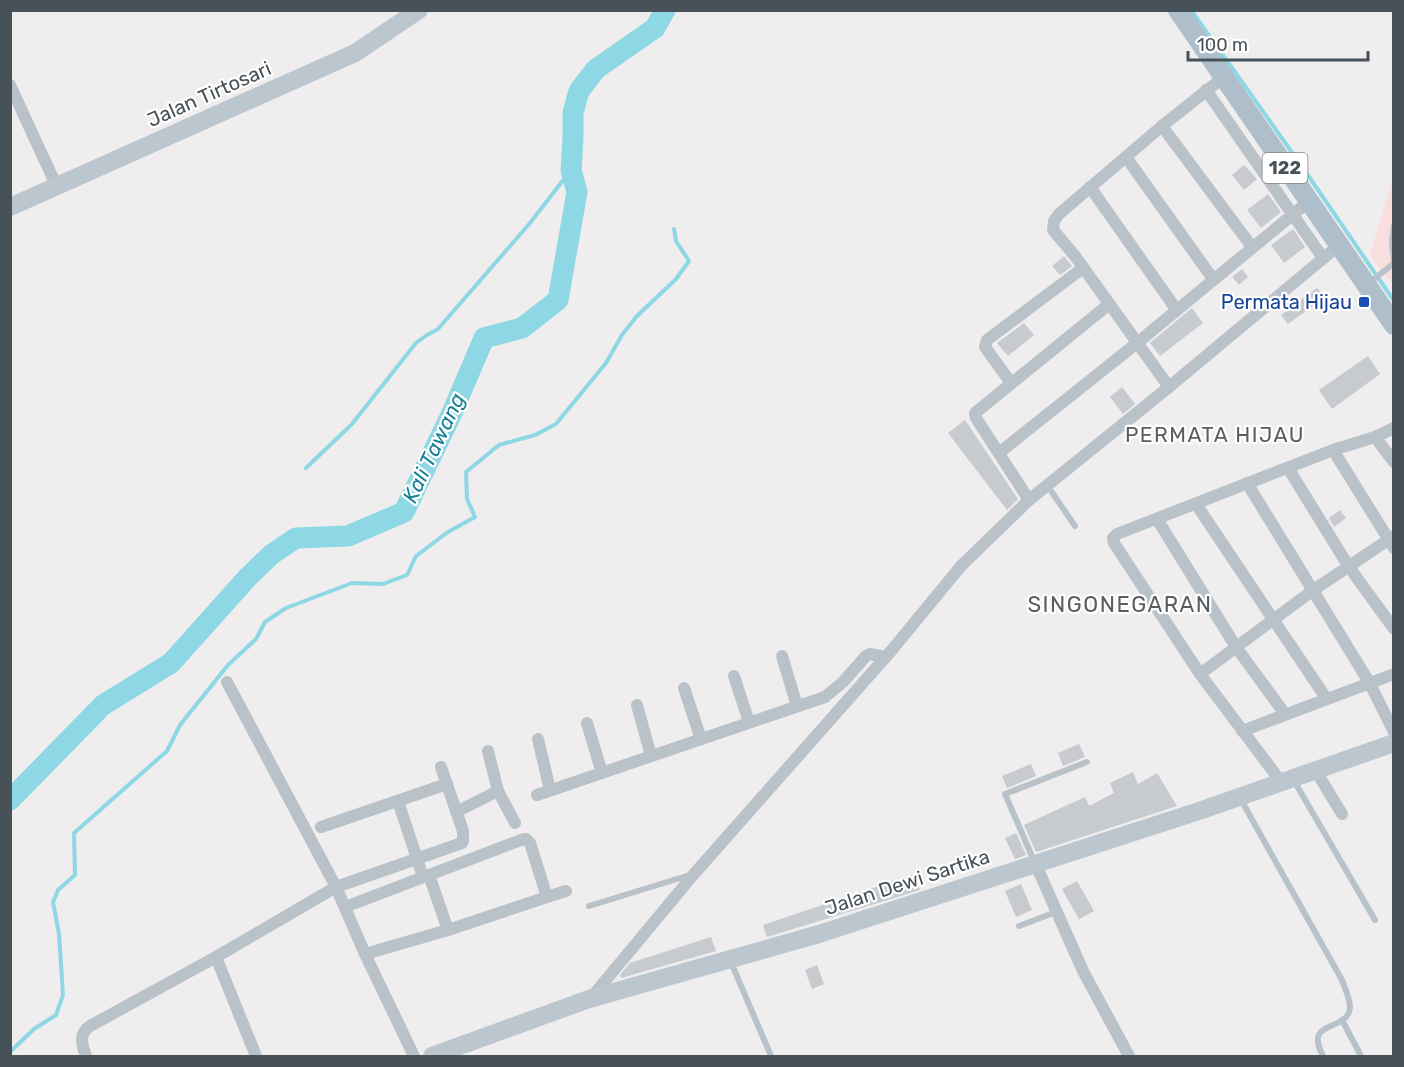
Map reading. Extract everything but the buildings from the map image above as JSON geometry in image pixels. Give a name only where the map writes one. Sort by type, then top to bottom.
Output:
[{"type":"main road","name":"Jalan Tirtosari","points":[[10,207],[355,53],[419,10]]},
{"type":"main road","name":"122","points":[[1178,10],[1225,76],[1308,202],[1331,252],[1373,280],[1394,325]]},
{"type":"main road","name":"Jalan Dewi Sartika","points":[[432,1056],[589,999],[819,934],[1036,865],[1240,798],[1394,743]]},
{"type":"street","points":[[1169,387],[1053,230],[1054,221],[1090,187],[1225,76]]},
{"type":"street","points":[[10,85],[57,187]]},
{"type":"street","points":[[589,999],[694,874],[886,657],[961,566],[1047,484],[1169,387],[1331,252],[1292,214],[1206,90]]},
{"type":"street","points":[[1162,126],[1252,247]]},
{"type":"street","points":[[1126,157],[1213,279]]},
{"type":"street","points":[[1090,187],[1176,309]]},
{"type":"street","points":[[999,453],[1308,202]]},
{"type":"street","points":[[1011,383],[985,347],[987,340],[1083,268]]},
{"type":"street","points":[[1029,500],[975,416],[978,409],[1108,305]]},
{"type":"street","points":[[1288,781],[1242,731],[1200,674],[1112,539],[1117,534],[1394,428]]},
{"type":"street","points":[[1375,437],[1394,462]]},
{"type":"street","points":[[1200,674],[1312,591],[1392,541],[1333,450]]},
{"type":"street","points":[[1288,468],[1349,567],[1394,629]]},
{"type":"street","points":[[1247,483],[1370,682],[1394,732]]},
{"type":"street","points":[[1196,504],[1326,698]]},
{"type":"street","points":[[1157,519],[1236,647],[1285,714]]},
{"type":"street","points":[[537,795],[825,697],[843,682],[866,656],[870,654],[886,657]]},
{"type":"street","points":[[782,656],[797,706]]},
{"type":"street","points":[[1242,731],[1394,674]]},
{"type":"street","points":[[734,676],[749,722]]},
{"type":"street","points":[[227,682],[336,887],[414,1056]]},
{"type":"street","points":[[684,688],[701,739]]},
{"type":"street","points":[[637,705],[651,756]]},
{"type":"street","points":[[587,723],[602,773]]},
{"type":"street","points":[[538,739],[550,790]]},
{"type":"street","points":[[488,751],[498,791],[516,823]]},
{"type":"street","points":[[86,1056],[81,1040],[86,1029],[336,887],[462,843],[464,841],[463,831],[441,767]]},
{"type":"street","points":[[1316,771],[1342,814]]},
{"type":"street","points":[[321,827],[447,784]]},
{"type":"street","points":[[456,812],[498,791]]},
{"type":"street","points":[[398,801],[416,858],[426,876],[448,930]]},
{"type":"street","points":[[345,907],[526,840],[530,843],[547,897]]},
{"type":"street","points":[[1036,865],[1093,991],[1129,1056]]},
{"type":"street","points":[[365,954],[448,930],[566,891]]},
{"type":"street","points":[[216,957],[256,1056]]},
{"type":"lane","points":[[1373,280],[1394,262],[1392,242],[1394,225]]},
{"type":"lane","points":[[1047,484],[1075,526]]},
{"type":"lane","points":[[1036,865],[1005,794],[1087,762]]},
{"type":"lane","points":[[1288,781],[1375,920]]},
{"type":"lane","points":[[1240,798],[1342,980],[1350,1005],[1349,1012],[1342,1020],[1320,1032],[1317,1045],[1323,1056]]},
{"type":"lane","points":[[590,906],[694,874]]},
{"type":"lane","points":[[1019,926],[1056,912]]},
{"type":"lane","points":[[730,960],[771,1056]]},
{"type":"lane","points":[[1342,1020],[1361,1056]]},
{"type":"shaded area","points":[[1393,178],[1393,286],[1370,254]]},
{"type":"waterway","name":"Kali Tawang","points":[[10,800],[103,705],[171,663],[248,577],[272,554],[296,538],[348,536],[404,512],[452,413],[484,338],[522,328],[558,300],[577,192],[571,170],[573,113],[579,91],[596,69],[655,28],[665,10]]},
{"type":"waterway","points":[[1191,10],[1394,301]]},
{"type":"waterway","points":[[306,468],[352,424],[416,343],[438,329],[530,223],[571,170]]},
{"type":"waterway","points":[[10,1052],[34,1029],[56,1015],[63,995],[59,934],[53,902],[58,890],[75,875],[74,833],[167,751],[180,725],[228,665],[256,639],[265,622],[286,608],[352,583],[383,584],[407,575],[416,556],[448,532],[475,517],[467,499],[466,472],[499,445],[535,435],[556,424],[606,363],[622,335],[637,316],[676,279],[689,261],[676,241],[674,229]]},
{"type":"place","name":"Permata Hijau","points":[[1364,302]]},
{"type":"district","name":"PERMATA HIJAU","points":[[1215,435]]},
{"type":"district","name":"SINGONEGARAN","points":[[1120,604]]}]
